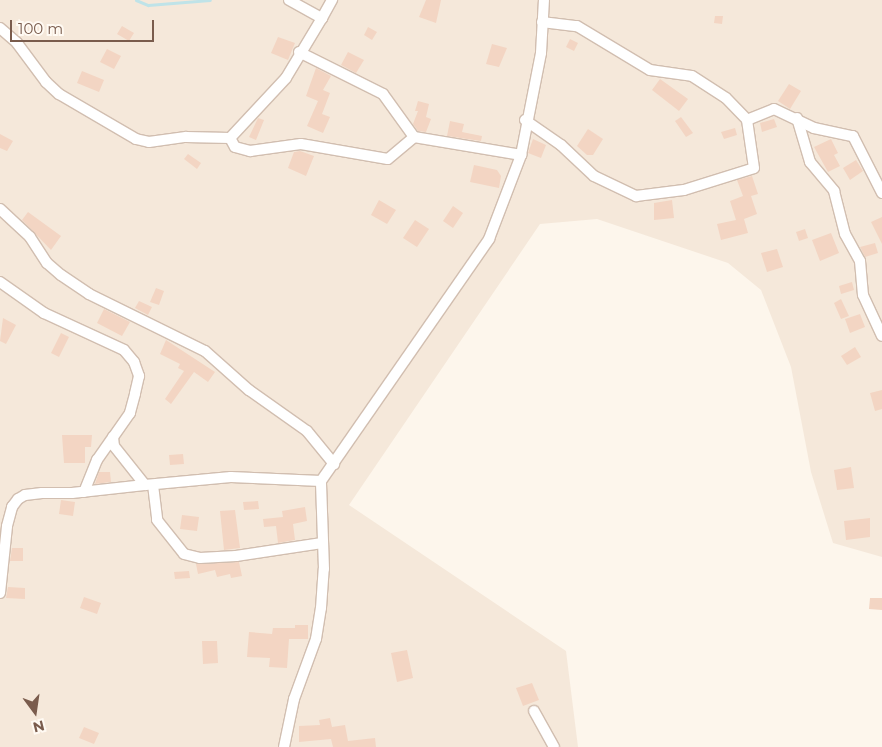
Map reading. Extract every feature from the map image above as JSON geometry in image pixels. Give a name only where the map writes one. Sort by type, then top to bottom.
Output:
[{"type":"street","points":[[289,0],[322,18]]},
{"type":"street","points":[[0,28],[17,42],[46,82],[59,94],[136,138],[156,142],[186,137],[230,138],[261,108],[286,78],[299,52],[332,0]]},
{"type":"street","points":[[284,747],[294,699],[316,639],[323,579],[321,481],[407,353],[476,262],[492,231],[521,155],[525,120],[541,52],[544,0]]},
{"type":"street","points":[[525,120],[561,145],[594,176],[636,196],[684,190],[754,168],[747,120],[726,98],[692,76],[650,70],[577,26],[542,22]]},
{"type":"street","points":[[299,52],[383,94],[414,137],[521,155]]},
{"type":"street","points":[[747,120],[774,109],[814,128],[853,136],[882,193]]},
{"type":"street","points":[[796,118],[810,162],[834,191],[845,234],[860,261],[862,295],[882,336]]},
{"type":"street","points":[[230,138],[242,151],[290,148],[301,144],[388,159],[414,137]]},
{"type":"street","points":[[0,209],[30,237],[47,263],[61,275],[89,294],[205,351],[256,394],[307,430],[334,464]]},
{"type":"street","points":[[0,282],[52,318],[124,350],[134,362],[139,376],[130,414],[97,460],[84,492]]},
{"type":"street","points":[[113,438],[114,446],[149,485],[157,520],[184,554],[200,558],[236,556],[322,543]]},
{"type":"street","points":[[0,593],[12,507],[25,495],[84,492],[231,478],[321,481]]},
{"type":"street","points":[[534,711],[554,747]]},
{"type":"shaded area","points":[[0,0],[882,0],[882,557],[833,543],[811,472],[791,367],[761,290],[728,263],[597,219],[540,224],[349,505],[566,651],[578,747],[0,747]]},
{"type":"building","points":[[426,0],[441,0],[436,23],[419,17]]},
{"type":"building","points":[[715,16],[723,16],[722,24],[714,23]]},
{"type":"building","points":[[122,26],[134,33],[129,41],[117,34]]},
{"type":"building","points":[[368,27],[377,32],[372,40],[364,35]]},
{"type":"building","points":[[278,37],[295,43],[288,60],[271,53]]},
{"type":"building","points":[[570,39],[578,43],[574,51],[566,47]]},
{"type":"building","points":[[492,44],[507,48],[499,67],[486,64]]},
{"type":"building","points":[[107,49],[121,56],[114,69],[100,62]]},
{"type":"building","points":[[348,52],[364,60],[356,73],[341,65]]},
{"type":"building","points":[[316,68],[331,76],[323,90],[330,93],[322,114],[330,117],[323,133],[307,126],[318,101],[306,96]]},
{"type":"building","points":[[82,71],[104,80],[99,92],[77,83]]},
{"type":"building","points":[[660,79],[688,99],[679,111],[652,90]]},
{"type":"building","points":[[789,84],[801,91],[790,109],[778,101]]},
{"type":"building","points":[[418,101],[429,104],[426,117],[431,119],[426,132],[418,131],[413,124],[418,111],[415,111]]},
{"type":"building","points":[[681,117],[693,133],[686,137],[675,121]]},
{"type":"building","points":[[258,118],[264,120],[256,140],[249,137]]},
{"type":"building","points":[[774,119],[777,127],[762,132],[760,123]]},
{"type":"building","points":[[450,121],[464,124],[462,132],[482,136],[481,141],[447,136]]},
{"type":"building","points":[[735,128],[737,135],[724,139],[721,132]]},
{"type":"building","points":[[588,129],[603,139],[593,155],[587,155],[577,146]]},
{"type":"building","points":[[0,134],[13,141],[7,151],[0,148]]},
{"type":"building","points":[[533,139],[546,145],[541,158],[528,153]]},
{"type":"building","points":[[831,139],[838,153],[834,155],[840,166],[828,172],[814,147]]},
{"type":"building","points":[[300,151],[314,156],[306,176],[288,168],[294,152]]},
{"type":"building","points":[[188,154],[201,163],[197,169],[184,159]]},
{"type":"building","points":[[856,160],[863,171],[850,180],[843,168]]},
{"type":"building","points":[[474,165],[497,170],[501,176],[499,188],[470,182]]},
{"type":"building","points":[[752,176],[758,194],[751,196],[757,214],[744,219],[748,233],[721,240],[717,224],[736,220],[730,201],[743,196],[737,180]]},
{"type":"building","points":[[379,200],[396,210],[387,224],[371,215]]},
{"type":"building","points":[[672,200],[674,218],[654,220],[654,203]]},
{"type":"building","points":[[453,206],[463,213],[453,228],[443,221]]},
{"type":"building","points":[[28,212],[61,236],[51,250],[22,220]]},
{"type":"building","points":[[882,217],[882,244],[871,222]]},
{"type":"building","points":[[415,220],[429,229],[417,247],[403,238]]},
{"type":"building","points":[[805,229],[808,238],[799,241],[796,232]]},
{"type":"building","points":[[831,233],[839,253],[820,261],[812,240]]},
{"type":"building","points":[[875,243],[878,253],[865,257],[860,247]]},
{"type":"building","points":[[777,249],[783,267],[767,272],[761,253]]},
{"type":"building","points":[[852,282],[854,290],[841,294],[839,286]]},
{"type":"building","points":[[156,288],[164,291],[159,305],[150,302]]},
{"type":"building","points":[[841,299],[849,316],[841,319],[834,303]]},
{"type":"building","points":[[139,301],[152,307],[148,315],[135,308]]},
{"type":"building","points":[[104,309],[130,322],[122,336],[97,323]]},
{"type":"building","points":[[860,314],[865,327],[850,333],[845,319]]},
{"type":"building","points":[[3,318],[16,325],[6,344],[0,341]]},
{"type":"building","points":[[61,333],[69,337],[59,357],[51,353]]},
{"type":"building","points":[[166,340],[215,372],[208,382],[194,372],[171,404],[165,399],[184,371],[178,368],[180,364],[160,354]]},
{"type":"building","points":[[855,347],[861,357],[847,365],[841,356]]},
{"type":"building","points":[[882,390],[882,409],[875,411],[870,393]]},
{"type":"building","points":[[62,435],[92,435],[91,447],[85,447],[85,463],[64,463]]},
{"type":"building","points":[[183,454],[184,464],[170,465],[169,455]]},
{"type":"building","points":[[851,467],[854,488],[837,490],[834,470]]},
{"type":"building","points":[[99,472],[110,472],[111,482],[95,484]]},
{"type":"building","points":[[61,500],[75,502],[73,516],[59,514]]},
{"type":"building","points":[[258,501],[259,509],[244,510],[243,502]]},
{"type":"building","points":[[305,507],[307,521],[293,524],[295,540],[278,543],[276,526],[264,527],[263,519],[283,517],[282,511]]},
{"type":"building","points":[[235,510],[240,548],[224,550],[220,511]]},
{"type":"building","points":[[182,515],[199,517],[197,531],[180,529]]},
{"type":"building","points":[[870,518],[870,537],[846,540],[844,521]]},
{"type":"building","points":[[12,548],[23,548],[23,561],[10,561]]},
{"type":"building","points":[[239,562],[242,576],[231,578],[230,574],[217,577],[215,570],[198,574],[196,564]]},
{"type":"building","points":[[189,571],[190,578],[175,579],[174,572]]},
{"type":"building","points":[[8,587],[25,588],[25,599],[6,598]]},
{"type":"building","points":[[84,597],[101,603],[97,614],[80,608]]},
{"type":"building","points":[[870,598],[882,598],[882,610],[869,609]]},
{"type":"building","points":[[295,625],[308,625],[308,639],[289,639],[287,668],[269,667],[270,658],[247,657],[249,632],[272,634],[273,628],[295,628]]},
{"type":"building","points":[[202,641],[217,641],[218,663],[203,664]]},
{"type":"building","points":[[407,650],[413,678],[397,682],[391,653]]},
{"type":"building","points":[[532,683],[539,700],[523,706],[516,688]]},
{"type":"building","points":[[330,718],[332,727],[345,725],[348,741],[375,738],[376,747],[333,747],[331,739],[299,742],[299,726],[320,725],[319,720]]},
{"type":"building","points":[[84,727],[99,733],[94,744],[79,738]]},
{"type":"waterway","points":[[136,0],[148,5],[210,0]]}]
